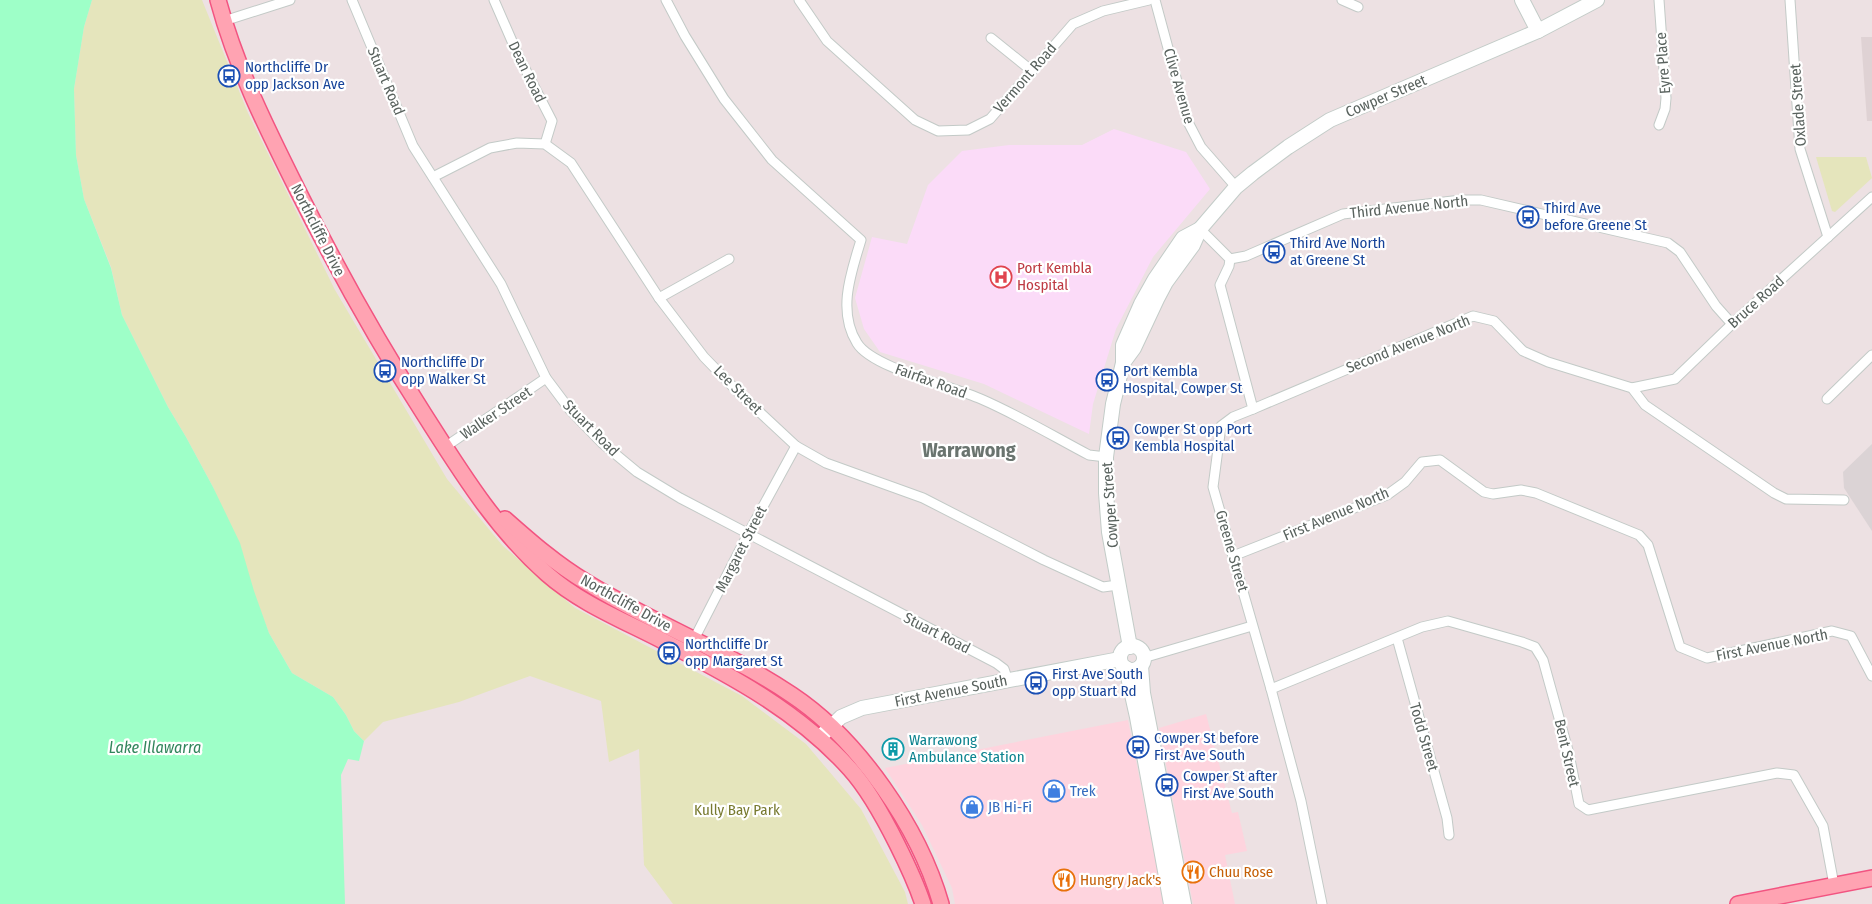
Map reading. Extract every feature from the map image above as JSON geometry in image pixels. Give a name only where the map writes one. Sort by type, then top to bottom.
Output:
[{"type":"main road","name":"Northcliffe Drive","points":[[218,0],[240,68],[263,121],[342,278],[396,371],[494,519],[521,550],[549,576],[584,600],[691,647],[757,673],[786,691],[831,726],[874,773],[899,812],[931,875],[941,904]]},
{"type":"main road","points":[[1522,0],[1538,31]]},
{"type":"main road","name":"Cowper Street","points":[[1123,363],[1134,348],[1166,282],[1193,245],[1200,229],[1236,187],[1288,147],[1330,120],[1538,31],[1597,0]]},
{"type":"main road","name":"Cowper Street","points":[[1130,647],[1109,532],[1106,493],[1106,457],[1113,404],[1123,363],[1123,345],[1141,304],[1155,279],[1184,238],[1200,229]]},
{"type":"main road","points":[[1142,330],[1144,319],[1141,304],[1150,299],[1159,285],[1166,282]]},
{"type":"main road","name":"Northcliffe Drive","points":[[691,647],[766,697],[820,738],[852,771],[888,826],[917,885],[923,904]]},
{"type":"main road","points":[[1171,904],[1137,717],[1123,664],[1124,650],[1130,647],[1137,648],[1143,654],[1143,693],[1184,904]]},
{"type":"main road","points":[[1123,664],[1135,670],[1142,662]]},
{"type":"main road","name":"First Avenue South","points":[[820,738],[841,717],[862,708],[1008,681],[1123,664]]},
{"type":"main road","points":[[1738,904],[1872,878]]},
{"type":"main road","points":[[1788,904],[1872,887]]},
{"type":"street","points":[[224,21],[290,0]]},
{"type":"street","name":"Stuart Road","points":[[352,0],[413,146],[501,284],[546,378],[570,410],[602,443],[637,472],[680,498],[996,663],[1004,669],[1008,681]]},
{"type":"street","name":"Dean Road","points":[[494,0],[518,55],[552,121],[545,144]]},
{"type":"street","name":"Fairfax Road","points":[[666,0],[724,99],[772,160],[861,240],[846,300],[850,326],[857,344],[868,354],[883,363],[980,398],[1089,455],[1106,457]]},
{"type":"street","name":"Vermont Road","points":[[799,0],[827,41],[915,120],[938,130],[968,130],[990,119],[1073,24],[1103,11],[1148,0]]},
{"type":"street","name":"Clive Avenue","points":[[1155,0],[1188,122],[1202,147],[1236,187]]},
{"type":"street","points":[[1342,0],[1358,7]]},
{"type":"street","name":"Eyre Place","points":[[1659,0],[1666,98],[1665,109],[1659,125]]},
{"type":"street","name":"Oxlade Street","points":[[1790,0],[1800,149],[1828,237]]},
{"type":"street","points":[[991,38],[1032,71]]},
{"type":"street","points":[[433,177],[490,148],[516,142],[545,144]]},
{"type":"street","name":"Lee Street","points":[[545,144],[571,163],[580,175],[659,298],[704,357],[738,392],[796,446],[826,463],[923,498],[1103,588],[1118,585]]},
{"type":"street","name":"Bruce Road","points":[[1632,388],[1675,379],[1732,324],[1872,197]]},
{"type":"street","name":"Third Avenue North","points":[[1230,259],[1246,256],[1343,214],[1452,201],[1481,200],[1668,243],[1680,252],[1716,306],[1732,324]]},
{"type":"street","points":[[1200,229],[1230,259],[1229,266],[1220,285],[1253,409]]},
{"type":"street","points":[[659,298],[729,258]]},
{"type":"street","name":"Second Avenue North","points":[[1253,409],[1473,316],[1494,321],[1523,351],[1548,362],[1632,388]]},
{"type":"street","points":[[1827,399],[1872,355]]},
{"type":"street","name":"Walker Street","points":[[445,447],[546,378]]},
{"type":"street","points":[[1632,388],[1645,406],[1774,493],[1786,498],[1844,500]]},
{"type":"street","name":"Greene Street","points":[[1253,409],[1233,417],[1220,426],[1213,487],[1234,556],[1301,801],[1322,904]]},
{"type":"street","name":"Margaret Street","points":[[691,647],[748,534],[796,446]]},
{"type":"street","name":"First Avenue North","points":[[1234,556],[1388,495],[1405,482],[1422,462],[1440,460],[1484,492],[1493,494],[1521,490],[1536,493],[1639,535],[1648,545],[1680,647],[1707,658],[1832,631],[1851,636],[1872,676]]},
{"type":"street","name":"Bent Street","points":[[1271,689],[1422,627],[1448,621],[1535,647],[1543,660],[1569,754],[1578,804],[1588,810],[1777,773],[1794,775],[1823,826],[1834,885]]},
{"type":"street","points":[[1142,662],[1252,626]]},
{"type":"street","name":"Todd Street","points":[[1397,638],[1447,818],[1449,835]]},
{"type":"shaded area","points":[[1861,37],[1872,37],[1872,121],[1867,121]]},
{"type":"shaded area","name":"Port Kembla Hospital","points":[[1114,129],[1186,152],[1210,189],[1153,257],[1116,329],[1093,404],[1089,434],[984,384],[880,352],[864,329],[855,298],[872,237],[907,244],[928,185],[962,151],[1009,145],[1082,145]]},
{"type":"shaded area","points":[[1872,444],[1872,531],[1844,488],[1843,472]]},
{"type":"shaded area","points":[[1206,714],[1232,813],[1238,812],[1247,851],[1225,855],[1235,904],[1193,904],[1159,728]]},
{"type":"shaded area","points":[[1128,720],[1164,904],[955,904],[952,888],[922,825],[885,768]]},
{"type":"green space","name":"Kully Bay Park","points":[[92,0],[202,0],[248,113],[335,290],[447,479],[503,546],[575,608],[742,696],[806,744],[861,809],[905,892],[908,904],[673,904],[644,865],[639,749],[609,762],[601,701],[530,676],[459,702],[383,722],[364,741],[354,731],[346,715],[333,697],[292,673],[269,633],[213,487],[168,407],[122,315],[111,267],[84,199],[76,155],[74,89],[84,27]]},
{"type":"green space","points":[[1816,157],[1866,157],[1872,178],[1835,212],[1832,211]]},
{"type":"water","name":"Lake Illawarra","points":[[0,0],[92,0],[84,27],[74,89],[76,155],[84,199],[111,268],[122,315],[168,407],[213,487],[240,543],[269,633],[292,673],[333,697],[346,715],[354,731],[364,741],[359,761],[348,759],[341,775],[345,904],[0,904]]},
{"type":"place","name":"Northcliffe Dr opp Jackson Ave","points":[[229,76]]},
{"type":"place","name":"Third Ave before Greene St","points":[[1528,217]]},
{"type":"place","name":"Third Ave North at Greene St","points":[[1274,252]]},
{"type":"place","name":"Port Kembla Hospital","points":[[1001,277]]},
{"type":"place","name":"Northcliffe Dr opp Walker St","points":[[385,371]]},
{"type":"place","name":"Port Kembla Hospital, Cowper St","points":[[1107,380]]},
{"type":"place","name":"Cowper St opp Port Kembla Hospital","points":[[1118,438]]},
{"type":"place","name":"Northcliffe Dr opp Margaret St","points":[[669,653]]},
{"type":"place","name":"First Ave South opp Stuart Rd","points":[[1036,683]]},
{"type":"place","name":"Cowper St before First Ave South","points":[[1138,747]]},
{"type":"place","name":"Warrawong Ambulance Station","points":[[893,749]]},
{"type":"place","name":"Cowper St after First Ave South","points":[[1167,785]]},
{"type":"place","name":"Trek","points":[[1054,791]]},
{"type":"place","name":"JB Hi-Fi","points":[[972,807]]},
{"type":"place","name":"Chuu Rose","points":[[1193,872]]},
{"type":"place","name":"Hungry Jack's","points":[[1064,880]]},
{"type":"district","name":"Warrawong","points":[[969,450]]}]
